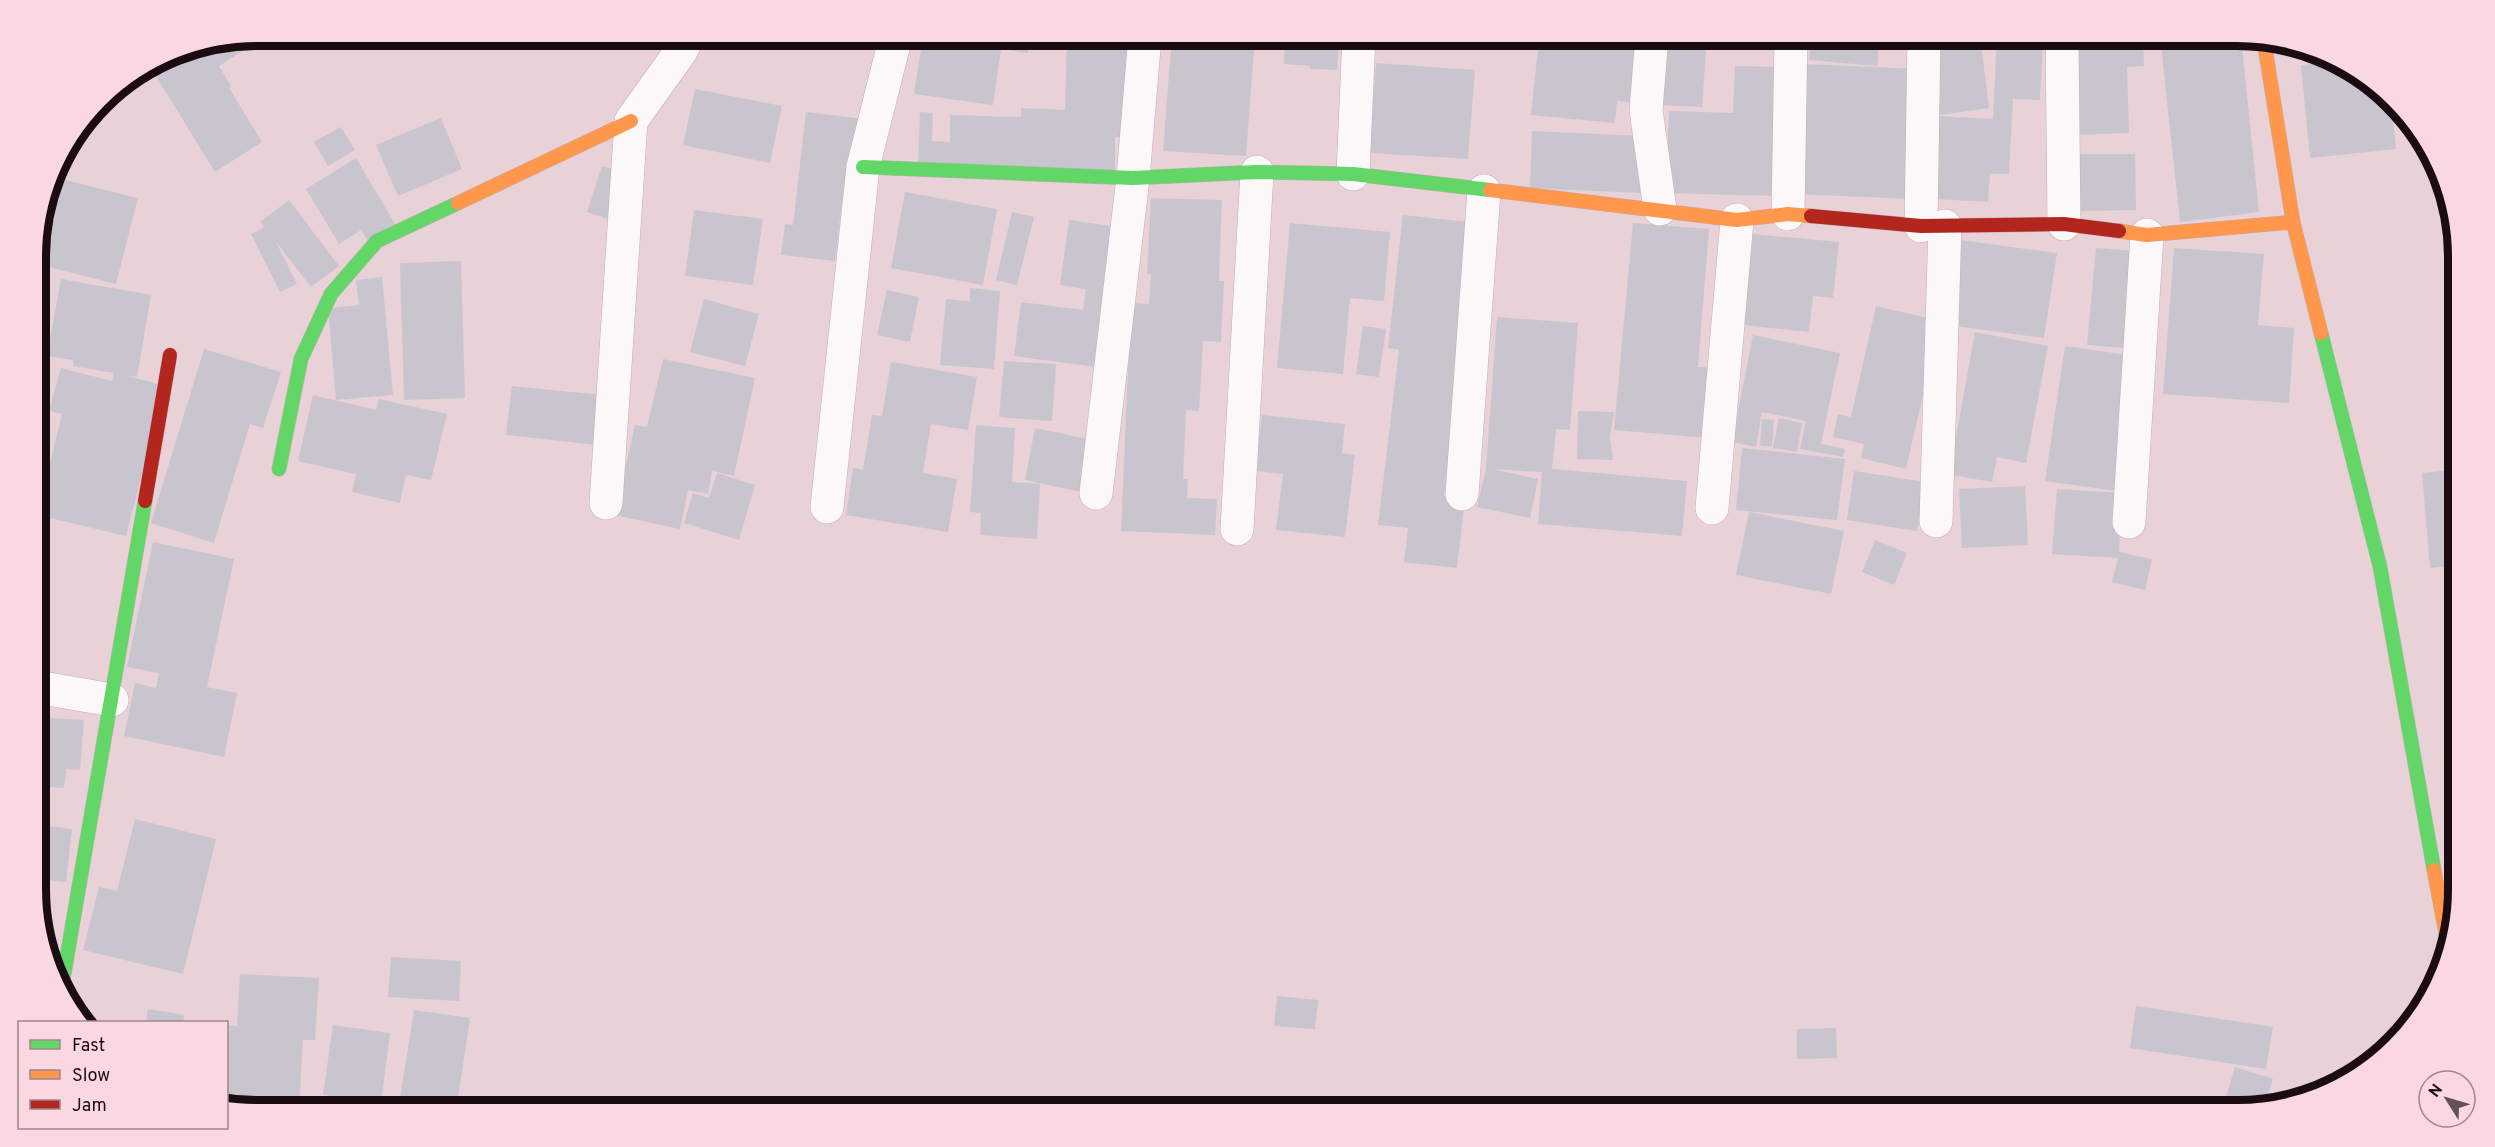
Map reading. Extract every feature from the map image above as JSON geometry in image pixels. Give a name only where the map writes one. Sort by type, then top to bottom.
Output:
[{"type":"street","points":[[1353,174],[1359,46]]},
{"type":"street","points":[[1651,46],[1646,110],[1660,209]]},
{"type":"street","points":[[1788,214],[1791,46]]},
{"type":"street","points":[[1924,46],[1933,226],[1936,521]]},
{"type":"street","points":[[2062,46],[2064,224]]},
{"type":"street","points":[[279,469],[301,359],[331,294],[377,241],[631,121],[683,47]]},
{"type":"street","points":[[827,507],[863,167],[893,47]]},
{"type":"street","points":[[1096,493],[1133,178],[1144,47]]},
{"type":"street","points":[[2265,48],[2293,222],[2380,567],[2445,927]]},
{"type":"street","points":[[606,503],[631,121]]},
{"type":"street","points":[[863,167],[1133,178],[1257,172],[1353,174],[1737,220],[1788,214],[1933,226],[2064,224],[2148,235],[2293,222]]},
{"type":"street","points":[[1237,529],[1257,172]]},
{"type":"street","points":[[1462,494],[1484,191]]},
{"type":"street","points":[[1712,508],[1737,220]]},
{"type":"street","points":[[2129,522],[2148,235]]},
{"type":"street","points":[[60,958],[112,700],[170,355]]},
{"type":"street","points":[[46,688],[112,700]]},
{"type":"building","points":[[1254,46],[1246,156],[1163,151],[1171,47]]},
{"type":"building","points":[[1285,46],[1338,46],[1337,70],[1310,69],[1310,66],[1284,64]]},
{"type":"building","points":[[1538,46],[1613,46],[1640,49],[1634,103],[1617,101],[1615,123],[1531,115]]},
{"type":"building","points":[[1662,46],[1706,46],[1702,107],[1658,105]]},
{"type":"building","points":[[1810,46],[1879,46],[1877,66],[1809,60]]},
{"type":"building","points":[[1881,46],[1907,46],[1907,49]]},
{"type":"building","points":[[1930,46],[1981,46],[1989,108],[1940,115]]},
{"type":"building","points":[[1997,46],[2043,46],[2040,100],[2013,99],[2009,174],[1990,174],[1988,202],[1935,199],[1939,116],[1993,119]]},
{"type":"building","points":[[2071,46],[2143,46],[2144,66],[2127,67],[2129,133],[2074,135]]},
{"type":"building","points":[[2161,46],[2242,46],[2259,212],[2180,222]]},
{"type":"building","points":[[249,47],[219,66],[231,86],[229,88],[262,142],[215,172],[154,74],[203,54],[230,48]]},
{"type":"building","points":[[921,47],[1029,47],[1028,53],[1001,49],[993,105],[914,94]]},
{"type":"building","points":[[1067,47],[1140,47],[1135,138],[1115,137],[1115,173],[918,168],[920,112],[933,113],[932,141],[950,142],[950,115],[1021,117],[1021,108],[1065,110]]},
{"type":"building","points":[[1376,63],[1475,70],[1468,159],[1369,153]]},
{"type":"building","points":[[2318,63],[2331,68],[2355,82],[2377,99],[2392,114],[2396,149],[2310,158],[2301,65]]},
{"type":"building","points":[[1803,64],[1918,69],[1911,199],[1797,194]]},
{"type":"building","points":[[1735,66],[1789,67],[1777,196],[1666,193],[1669,111],[1733,113]]},
{"type":"building","points":[[695,89],[782,106],[770,163],[683,145]]},
{"type":"building","points":[[806,112],[872,120],[864,186],[844,184],[835,261],[781,255],[785,224],[793,225]]},
{"type":"building","points":[[441,118],[462,169],[398,196],[376,145]]},
{"type":"building","points":[[341,127],[355,150],[328,166],[314,142]]},
{"type":"building","points":[[1532,131],[1642,136],[1640,193],[1530,188]]},
{"type":"building","points":[[2073,154],[2135,154],[2136,210],[2073,211]]},
{"type":"building","points":[[356,158],[395,224],[367,240],[361,230],[339,244],[306,189]]},
{"type":"building","points":[[602,166],[623,172],[609,219],[587,212]]},
{"type":"building","points":[[62,179],[138,198],[116,284],[47,267],[48,230]]},
{"type":"building","points":[[905,192],[997,209],[983,285],[891,268]]},
{"type":"building","points":[[1151,198],[1222,200],[1219,281],[1224,281],[1221,342],[1203,341],[1199,411],[1186,410],[1183,479],[1188,479],[1187,498],[1217,499],[1215,535],[1121,531],[1131,303],[1149,304],[1151,274],[1147,274]]},
{"type":"building","points":[[289,200],[339,266],[311,287],[276,242],[297,284],[280,292],[251,234],[265,227],[260,222]]},
{"type":"building","points":[[694,210],[763,219],[753,285],[685,276]]},
{"type":"building","points":[[1012,212],[1034,217],[1017,285],[996,280]]},
{"type":"building","points":[[1403,215],[1477,223],[1444,496],[1465,498],[1457,568],[1404,562],[1408,528],[1378,525],[1399,350],[1388,348]]},
{"type":"building","points":[[1069,220],[1126,228],[1096,367],[1014,356],[1021,302],[1083,310],[1086,289],[1060,285]]},
{"type":"building","points":[[1290,223],[1390,232],[1384,301],[1350,298],[1343,374],[1277,368]]},
{"type":"building","points":[[1633,223],[1709,229],[1698,367],[1716,368],[1709,438],[1614,430]]},
{"type":"building","points":[[1753,234],[1839,242],[1833,298],[1813,296],[1809,332],[1744,325]]},
{"type":"building","points":[[1961,240],[2057,253],[2044,338],[1949,325]]},
{"type":"building","points":[[2096,248],[2146,252],[2138,349],[2087,345]]},
{"type":"building","points":[[2174,248],[2264,254],[2258,325],[2294,328],[2289,403],[2163,394]]},
{"type":"building","points":[[461,261],[465,398],[404,400],[400,263]]},
{"type":"building","points":[[382,277],[393,395],[336,400],[328,308],[359,305],[356,280]]},
{"type":"building","points":[[61,279],[151,295],[137,377],[124,375],[165,386],[126,536],[47,517],[47,476],[62,414],[49,411],[61,368],[112,381],[114,373],[73,366],[73,360],[47,356]]},
{"type":"building","points":[[970,288],[1000,291],[994,369],[940,365],[946,299],[970,301]]},
{"type":"building","points":[[887,290],[919,297],[910,342],[877,335]]},
{"type":"building","points":[[704,299],[759,314],[745,366],[690,352]]},
{"type":"building","points":[[1876,306],[1940,321],[1906,469],[1861,458],[1864,444],[1833,437],[1838,414],[1851,417]]},
{"type":"building","points":[[1497,317],[1578,323],[1570,430],[1556,429],[1552,469],[1687,481],[1682,536],[1538,524],[1542,472],[1492,469],[1538,479],[1530,518],[1477,507],[1486,469]]},
{"type":"building","points":[[1363,326],[1386,329],[1379,377],[1356,374]]},
{"type":"building","points":[[1975,332],[2048,346],[2026,463],[1997,457],[1992,482],[1945,474],[1955,443]]},
{"type":"building","points":[[1753,335],[1840,353],[1821,444],[1845,449],[1843,457],[1800,449],[1806,421],[1762,412],[1756,447],[1732,442]]},
{"type":"building","points":[[2065,346],[2135,356],[2116,491],[2045,481]]},
{"type":"building","points":[[204,349],[281,372],[263,428],[250,424],[214,543],[151,523]]},
{"type":"building","points":[[663,359],[755,378],[734,476],[712,471],[708,494],[688,490],[680,529],[615,515],[635,425],[647,427]]},
{"type":"building","points":[[1004,361],[1056,364],[1052,421],[999,417]]},
{"type":"building","points":[[891,362],[977,377],[968,430],[931,424],[923,473],[957,479],[948,532],[846,515],[853,468],[863,470],[872,415],[882,416]]},
{"type":"building","points":[[512,386],[602,395],[597,445],[506,435]]},
{"type":"building","points":[[313,395],[376,410],[379,399],[447,414],[431,480],[406,475],[400,503],[352,492],[356,474],[298,461]]},
{"type":"building","points":[[1578,411],[1614,412],[1610,438],[1613,460],[1577,459]]},
{"type":"building","points":[[1262,415],[1345,424],[1342,453],[1355,455],[1345,537],[1276,530],[1283,474],[1255,471]]},
{"type":"building","points":[[1779,418],[1802,423],[1797,452],[1773,448]]},
{"type":"building","points":[[1762,419],[1774,420],[1772,446],[1760,446]]},
{"type":"building","points":[[976,425],[1015,428],[1012,482],[1040,484],[1037,539],[980,535],[981,513],[970,512]]},
{"type":"building","points":[[1035,428],[1093,440],[1081,492],[1025,480]]},
{"type":"building","points":[[1742,448],[1845,459],[1837,520],[1736,510]]},
{"type":"building","points":[[2448,470],[2448,566],[2430,568],[2422,473]]},
{"type":"building","points":[[1854,471],[1925,482],[1917,531],[1847,520]]},
{"type":"building","points":[[717,473],[755,485],[739,540],[684,523],[693,493],[709,498]]},
{"type":"building","points":[[2025,486],[2028,545],[1962,548],[1959,489]]},
{"type":"building","points":[[2057,489],[2122,493],[2119,552],[2152,559],[2145,590],[2112,582],[2118,558],[2052,554]]},
{"type":"building","points":[[1749,512],[1844,531],[1831,594],[1736,575]]},
{"type":"building","points":[[1875,540],[1907,553],[1894,585],[1862,572]]},
{"type":"building","points":[[153,542],[234,559],[207,687],[237,693],[224,757],[124,736],[135,683],[156,688],[159,673],[127,667]]},
{"type":"building","points":[[46,718],[84,720],[80,770],[66,769],[64,788],[46,787]]},
{"type":"building","points":[[135,819],[216,839],[183,974],[83,950],[99,887],[117,891]]},
{"type":"building","points":[[46,826],[72,829],[66,882],[46,880]]},
{"type":"building","points":[[391,957],[461,961],[459,1001],[388,997]]},
{"type":"building","points":[[240,974],[319,978],[315,1040],[303,1040],[300,1100],[228,1099],[228,1026],[237,1026]]},
{"type":"building","points":[[1277,996],[1318,1000],[1315,1029],[1274,1026]]},
{"type":"building","points":[[2136,1006],[2273,1027],[2266,1069],[2130,1048]]},
{"type":"building","points":[[148,1009],[184,1015],[183,1021],[146,1021]]},
{"type":"building","points":[[414,1010],[470,1018],[458,1100],[400,1100]]},
{"type":"building","points":[[333,1025],[390,1033],[381,1100],[359,1100],[323,1095]]},
{"type":"building","points":[[1836,1028],[1837,1058],[1797,1059],[1797,1029]]},
{"type":"building","points":[[2235,1067],[2273,1079],[2266,1099],[2225,1100]]},
{"type":"traffic: fast","points":[[863,167],[1133,178],[1257,172],[1353,174],[1490,190]]},
{"type":"traffic: fast","points":[[279,469],[301,359],[331,294],[377,241],[458,203]]},
{"type":"traffic: fast","points":[[2321,333],[2380,567],[2434,870]]},
{"type":"traffic: fast","points":[[64,973],[145,501]]},
{"type":"traffic: slow","points":[[2265,48],[2293,222],[2321,333]]},
{"type":"traffic: slow","points":[[458,203],[631,121]]},
{"type":"traffic: slow","points":[[1490,190],[1737,220],[1788,214],[1811,216]]},
{"type":"traffic: slow","points":[[2119,231],[2147,235],[2293,222]]},
{"type":"traffic: slow","points":[[2434,870],[2445,928]]},
{"type":"traffic: jam","points":[[1811,216],[1921,226],[2064,224],[2119,231]]},
{"type":"traffic: jam","points":[[145,501],[170,355]]}]
